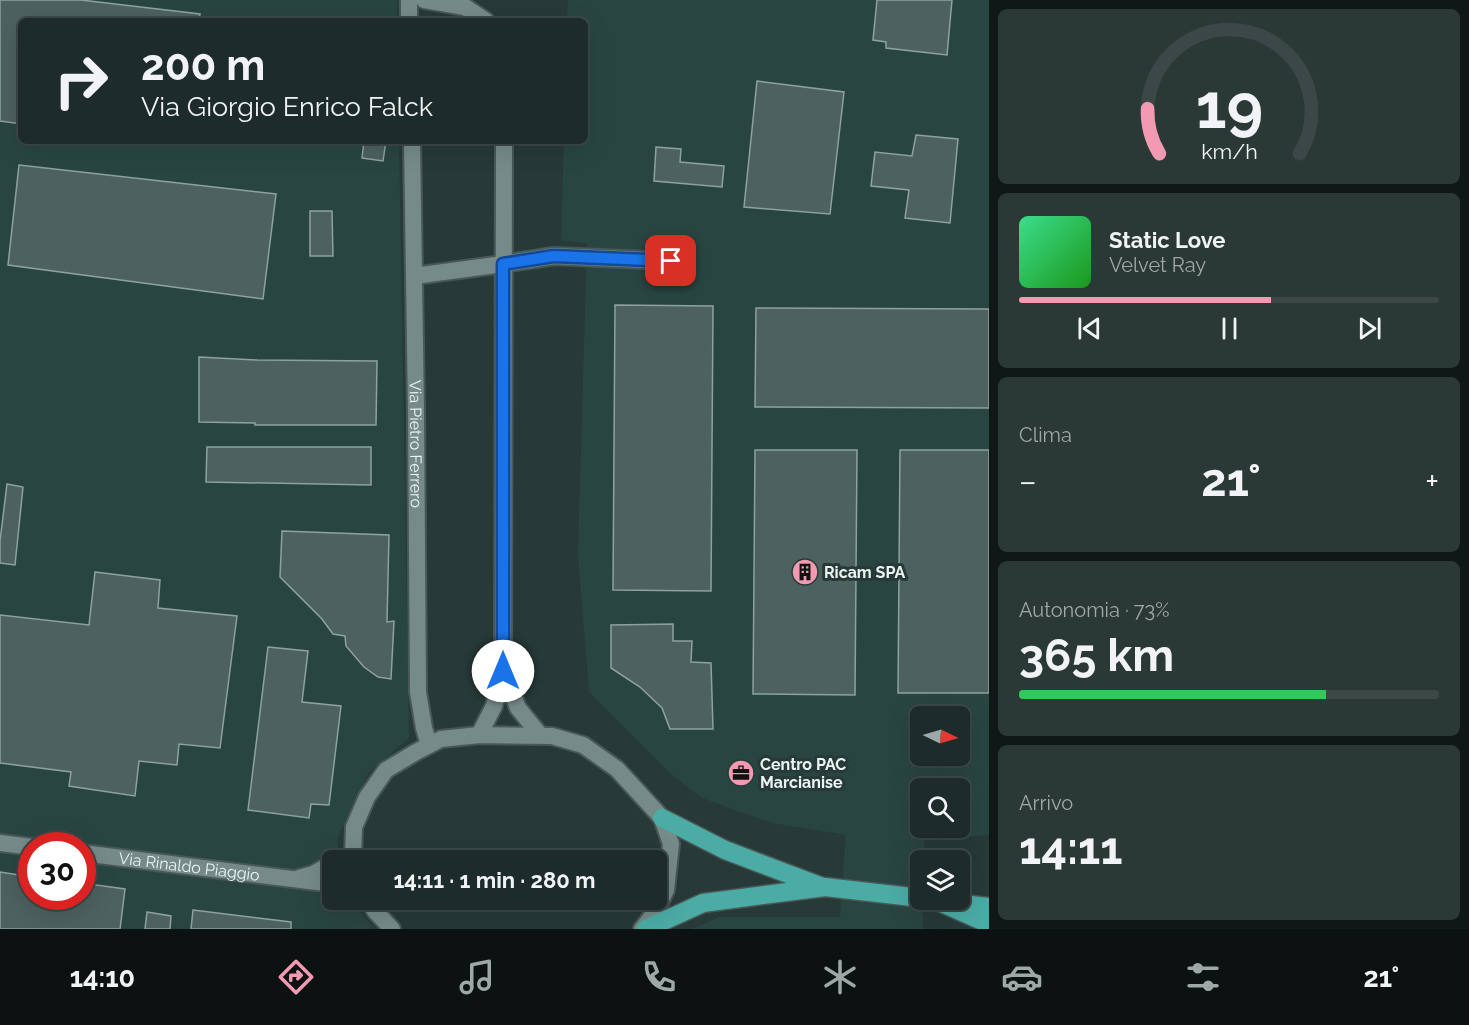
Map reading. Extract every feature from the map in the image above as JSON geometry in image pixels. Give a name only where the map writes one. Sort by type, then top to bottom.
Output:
[{"type":"highway","points":[[662,818],[725,850],[825,887],[910,897]]},
{"type":"highway","points":[[644,929],[703,903],[825,887]]},
{"type":"highway","points":[[970,896],[989,894]]},
{"type":"highway","points":[[970,904],[989,907]]},
{"type":"highway","points":[[958,910],[989,924]]},
{"type":"street","points":[[409,0],[410,18]]},
{"type":"street","points":[[424,0],[465,6],[482,18]]},
{"type":"street","name":"Via Pietro Ferrero","points":[[412,144],[417,412],[418,692],[429,745]]},
{"type":"street","points":[[479,735],[494,706],[503,671],[504,144]]},
{"type":"street","points":[[414,276],[554,256],[671,261]]},
{"type":"street","points":[[503,671],[518,708],[540,735]]},
{"type":"street","points":[[354,850],[354,827],[367,797],[386,770],[416,752],[441,739],[479,735],[552,736],[583,745],[617,769],[662,818],[671,844],[666,890],[644,929]]},
{"type":"street","name":"Via Rinaldo Piaggio","points":[[345,850],[354,837]]},
{"type":"street","points":[[0,843],[18,845]]},
{"type":"street","name":"Via Rinaldo Piaggio","points":[[96,855],[322,883]]},
{"type":"street","name":"Via Rinaldo Piaggio","points":[[295,880],[322,869]]},
{"type":"street","points":[[374,910],[392,929]]},
{"type":"shaded area","points":[[0,0],[397,0],[397,18],[18,18],[18,144],[399,144],[409,738],[369,772],[337,839],[338,850],[322,850],[322,910],[359,910],[375,929],[0,929]]},
{"type":"shaded area","points":[[568,0],[989,0],[989,835],[970,836],[970,778],[910,778],[910,838],[951,838],[925,840],[925,850],[910,850],[910,910],[923,910],[923,929],[692,929],[720,917],[840,917],[846,835],[772,823],[702,798],[670,773],[589,692],[578,554],[587,243],[561,241],[564,144],[588,144],[588,18],[567,18]]},
{"type":"building","points":[[0,0],[81,0],[200,14],[199,18],[18,18],[18,124],[0,121]]},
{"type":"building","points":[[877,0],[952,0],[947,55],[886,48],[886,42],[873,40]]},
{"type":"building","points":[[757,81],[844,92],[830,214],[744,207]]},
{"type":"building","points":[[916,135],[958,139],[950,223],[905,218],[909,190],[871,186],[875,152],[912,156]]},
{"type":"building","points":[[364,144],[386,144],[383,161],[362,158]]},
{"type":"building","points":[[656,147],[681,149],[680,162],[724,166],[722,187],[654,181]]},
{"type":"building","points":[[19,165],[276,194],[263,299],[8,265]]},
{"type":"building","points":[[310,211],[332,211],[333,256],[310,256]]},
{"type":"building","points":[[615,305],[713,306],[711,591],[613,590]]},
{"type":"building","points":[[756,308],[989,309],[989,408],[755,407]]},
{"type":"building","points":[[199,357],[377,361],[376,425],[255,425],[255,423],[199,422]]},
{"type":"building","points":[[207,447],[371,447],[371,485],[206,482]]},
{"type":"building","name":"Ricam SPA","points":[[755,450],[857,450],[855,695],[753,694]]},
{"type":"building","points":[[900,450],[989,450],[989,693],[898,693]]},
{"type":"building","points":[[7,484],[23,487],[15,565],[0,563],[0,541]]},
{"type":"building","points":[[282,531],[389,535],[387,622],[394,621],[391,679],[378,677],[364,667],[346,646],[345,636],[333,634],[322,619],[280,577]]},
{"type":"building","points":[[95,572],[160,580],[158,608],[237,616],[220,748],[179,744],[177,765],[139,761],[135,796],[69,786],[71,772],[0,763],[0,615],[89,625]]},
{"type":"building","points":[[673,624],[673,641],[692,641],[691,662],[711,663],[713,729],[670,729],[662,708],[640,687],[611,668],[611,625]]},
{"type":"building","points":[[268,647],[308,651],[302,702],[341,706],[329,805],[311,804],[309,818],[248,810]]},
{"type":"building","points":[[0,872],[18,875],[18,910],[96,910],[96,885],[125,889],[120,929],[0,929]]},
{"type":"building","points":[[193,910],[291,922],[291,929],[191,929]]},
{"type":"building","points":[[147,912],[171,916],[170,929],[145,929]]},
{"type":"place","name":"Ricam SPA","points":[[805,572]]},
{"type":"place","name":"Centro PAC Marcianise","points":[[741,773]]},
{"type":"route","points":[[503,671],[503,264],[554,256],[671,261]]}]
